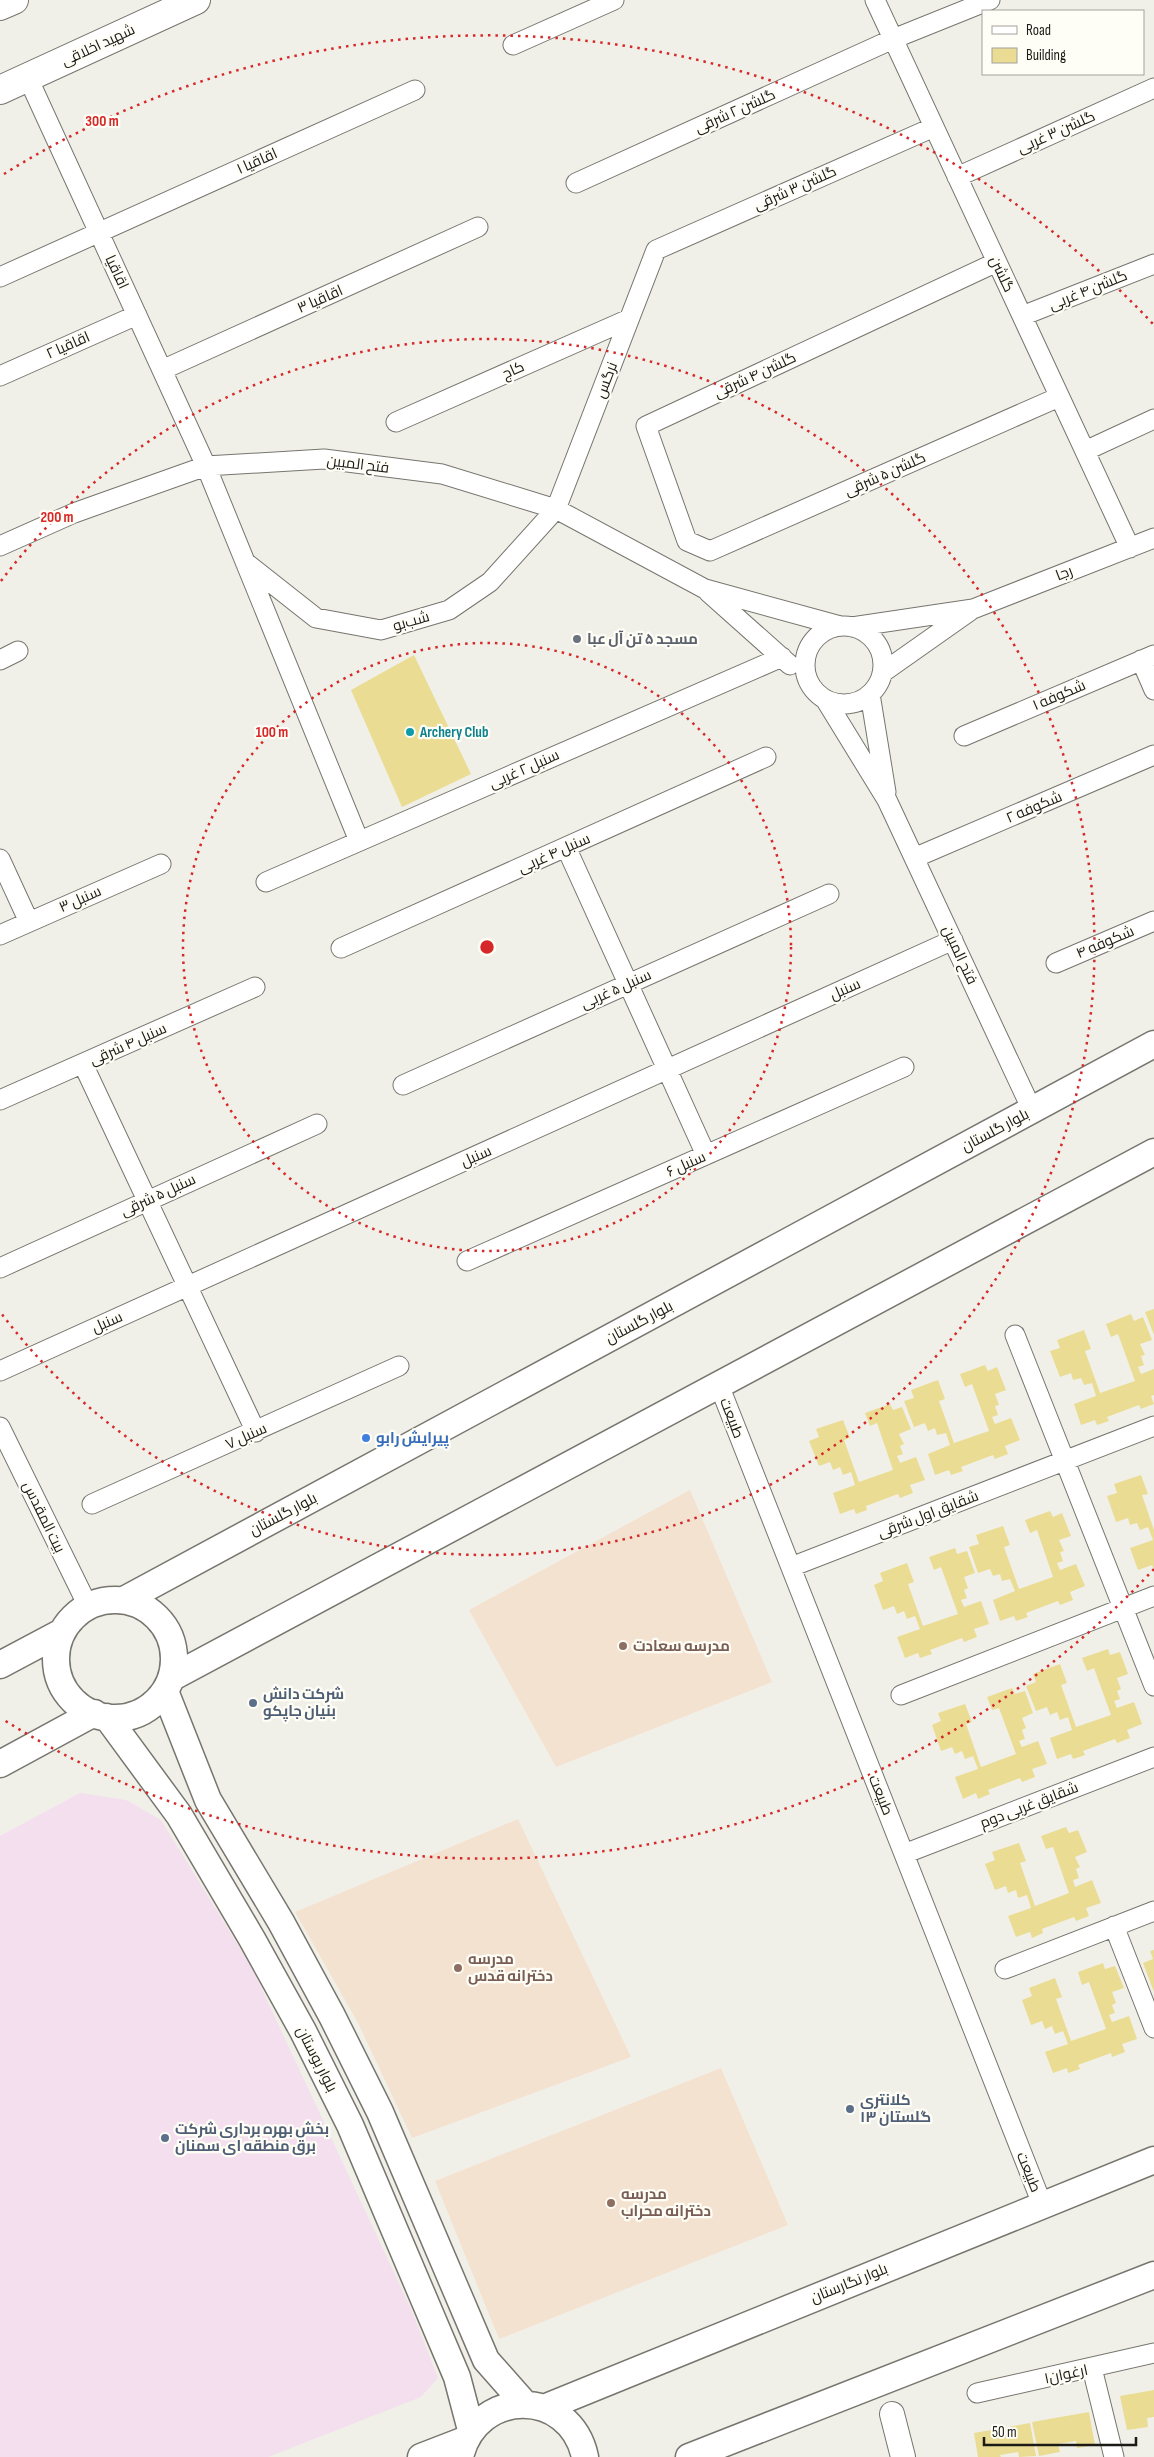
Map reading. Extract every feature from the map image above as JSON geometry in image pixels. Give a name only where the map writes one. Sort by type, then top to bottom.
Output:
[{"type":"main road","points":[[0,6],[14,0]]},
{"type":"main road","name":"شهید اخلاقی","points":[[0,90],[196,0]]},
{"type":"main road","name":"بلوار گلستان","points":[[124,1600],[1154,1044]]},
{"type":"main road","points":[[168,1685],[719,1385],[1154,1152]]},
{"type":"main road","points":[[106,1600],[124,1600],[144,1607],[160,1620],[171,1638],[174,1658],[168,1685],[154,1704],[140,1712],[124,1717],[100,1715],[77,1703],[64,1688],[57,1670],[57,1651],[62,1632],[73,1617],[88,1606],[106,1600]]},
{"type":"main road","points":[[0,1665],[62,1632]]},
{"type":"main road","points":[[168,1685],[208,1800],[281,1922],[332,2016],[380,2112],[486,2360],[534,2406],[560,2416],[574,2429],[583,2446],[585,2457]]},
{"type":"main road","points":[[0,1764],[100,1715]]},
{"type":"main road","name":"بلوار بوستان","points":[[100,1715],[178,1815],[252,1939],[303,2031],[350,2125],[457,2377],[466,2442]]},
{"type":"main road","name":"بلوار نگارستان","points":[[466,2442],[486,2416],[505,2407],[534,2406],[1154,2160]]},
{"type":"main road","points":[[689,2457],[1154,2275]]},
{"type":"main road","points":[[421,2457],[466,2442]]},
{"type":"street","points":[[513,45],[614,0]]},
{"type":"street","name":"گلشن","points":[[875,0],[1130,548]]},
{"type":"street","name":"گلشن ۲ شرقی","points":[[576,183],[893,39],[990,0]]},
{"type":"street","name":"اقاقیا","points":[[28,78],[206,466],[359,841]]},
{"type":"street","name":"گلشن ۳ غربی","points":[[957,177],[1154,88]]},
{"type":"street","name":"اقاقیا ۱","points":[[0,277],[415,90]]},
{"type":"street","name":"گلشن ۳ شرقی","points":[[656,250],[934,127]]},
{"type":"street","name":"اقاقیا ۳","points":[[162,370],[478,227]]},
{"type":"street","name":"نرگس","points":[[556,509],[656,250]]},
{"type":"street","name":"گلشن ۴ شرقی","points":[[710,551],[687,541],[646,426],[997,262]]},
{"type":"street","name":"گلشن ۴ غربی","points":[[1022,316],[1154,264]]},
{"type":"street","name":"اقاقیا ۲","points":[[0,376],[137,315]]},
{"type":"street","name":"کاج","points":[[396,422],[629,319]]},
{"type":"street","name":"گلشن ۵ شرقی","points":[[710,551],[1059,397]]},
{"type":"street","points":[[1085,451],[1154,419]]},
{"type":"street","name":"فتح المبین","points":[[0,546],[74,513],[206,466],[324,459],[442,474],[556,509],[705,589]]},
{"type":"street","name":"شب‌بو","points":[[245,562],[316,618],[381,630],[449,610],[490,582],[556,509]]},
{"type":"street","name":"رجا","points":[[973,609],[1154,538]]},
{"type":"street","points":[[705,589],[846,627],[868,635],[880,649],[883,660],[882,673],[878,684],[870,694],[848,704],[836,703],[825,698],[815,691],[808,681],[705,589]]},
{"type":"street","points":[[808,681],[805,669],[806,657],[810,646],[818,636],[828,629],[973,609]]},
{"type":"street","points":[[882,673],[973,609]]},
{"type":"street","points":[[0,660],[18,651]]},
{"type":"street","name":"سنبل ۲ غربی","points":[[266,882],[782,657]]},
{"type":"street","points":[[1147,657],[1154,690]]},
{"type":"street","name":"شکوفه ۱","points":[[964,736],[1147,657]]},
{"type":"street","points":[[870,694],[887,800]]},
{"type":"street","points":[[825,698],[887,800]]},
{"type":"street","name":"شکوفه ۲","points":[[914,858],[1154,755]]},
{"type":"street","name":"سنبل ۴ غربی","points":[[341,948],[766,757]]},
{"type":"street","name":"فتح المبین","points":[[887,800],[1032,1110]]},
{"type":"street","points":[[566,847],[706,1154]]},
{"type":"street","points":[[0,859],[29,922]]},
{"type":"street","name":"سنبل ۳","points":[[0,935],[161,864]]},
{"type":"street","name":"سنبل ۵ غربی","points":[[403,1085],[829,894]]},
{"type":"street","name":"شکوفه ۴","points":[[1056,963],[1154,920]]},
{"type":"street","name":"سنبل","points":[[0,1371],[952,940]]},
{"type":"street","name":"سنبل ۴ شرقی","points":[[0,1100],[255,987]]},
{"type":"street","points":[[83,1064],[256,1432]]},
{"type":"street","name":"سنبل ۶","points":[[467,1261],[904,1067]]},
{"type":"street","name":"سنبل ۵ شرقی","points":[[0,1268],[317,1124]]},
{"type":"street","points":[[1015,1335],[1154,1686]]},
{"type":"street","name":"سنبل ۷","points":[[92,1504],[256,1432],[398,1366]]},
{"type":"street","name":"طبیعت","points":[[719,1385],[1042,2204]]},
{"type":"street","name":"شقایق اول شرقی","points":[[791,1568],[1154,1426]]},
{"type":"street","name":"بیت المقدس","points":[[0,1427],[88,1606]]},
{"type":"street","points":[[901,1695],[1154,1596]]},
{"type":"street","name":"شقایق غربی دوم","points":[[904,1854],[1154,1757]]},
{"type":"street","points":[[1005,1969],[1154,1911]]},
{"type":"street","points":[[1114,1926],[1154,2028]]},
{"type":"street","name":"ارغوان۱","points":[[977,2393],[1154,2353]]},
{"type":"street","points":[[1092,2368],[1114,2457]]},
{"type":"street","points":[[892,2414],[903,2457]]},
{"type":"shaded area","name":"مدرسه سعادت","points":[[690,1490],[772,1682],[556,1767],[469,1610]]},
{"type":"shaded area","name":"بخش بهره برداری شرکت برق منطقه ای سمنان","points":[[80,1793],[126,1800],[161,1820],[251,1966],[411,2309],[438,2378],[421,2397],[268,2457],[0,2457],[0,1836]]},
{"type":"shaded area","name":"مدرسه دخترانه قدس","points":[[518,1819],[631,2057],[412,2138],[358,2023],[295,1912]]},
{"type":"shaded area","name":"مدرسه دخترانه محراب","points":[[721,2068],[788,2225],[499,2339],[435,2181]]},
{"type":"building","name":"Archery Club","points":[[414,655],[471,774],[402,807],[351,690]]},
{"type":"building","points":[[1154,1309],[1154,1335],[1145,1312]]},
{"type":"building","points":[[1131,1314],[1134,1321],[1143,1317],[1152,1340],[1140,1344],[1145,1355],[1141,1356],[1144,1365],[1138,1367],[1141,1374],[1154,1369],[1154,1395],[1151,1396],[1154,1404],[1141,1409],[1139,1405],[1107,1417],[1109,1421],[1097,1425],[1095,1420],[1081,1425],[1074,1404],[1096,1396],[1092,1383],[1084,1385],[1081,1378],[1073,1380],[1071,1373],[1060,1377],[1050,1351],[1060,1348],[1057,1340],[1084,1330],[1091,1349],[1085,1351],[1100,1393],[1135,1381],[1118,1334],[1111,1337],[1106,1324]]},
{"type":"building","points":[[985,1365],[988,1371],[997,1367],[1006,1390],[995,1394],[999,1405],[995,1406],[998,1415],[992,1417],[995,1424],[1011,1418],[1020,1440],[1005,1446],[1008,1454],[995,1459],[993,1455],[961,1467],[963,1471],[951,1475],[949,1470],[935,1475],[928,1454],[950,1445],[946,1433],[937,1435],[935,1428],[928,1431],[925,1423],[914,1427],[904,1401],[914,1398],[911,1390],[938,1380],[945,1399],[939,1401],[954,1443],[989,1431],[972,1384],[965,1387],[960,1374]]},
{"type":"building","points":[[890,1404],[893,1410],[902,1407],[911,1429],[899,1434],[904,1444],[900,1446],[903,1454],[897,1456],[900,1463],[916,1457],[925,1480],[910,1485],[913,1493],[900,1498],[898,1494],[866,1506],[867,1510],[856,1514],[854,1509],[840,1514],[833,1493],[855,1485],[851,1472],[843,1475],[840,1467],[833,1470],[830,1462],[819,1466],[809,1441],[819,1437],[816,1429],[843,1420],[850,1438],[844,1440],[859,1482],[893,1470],[877,1423],[870,1426],[865,1413]]},
{"type":"building","points":[[1141,1475],[1148,1494],[1142,1495],[1154,1530],[1154,1570],[1152,1565],[1138,1570],[1130,1548],[1153,1540],[1148,1527],[1140,1530],[1137,1523],[1130,1525],[1128,1518],[1116,1522],[1107,1496],[1117,1493],[1114,1484]]},
{"type":"building","points":[[1050,1511],[1053,1517],[1062,1513],[1071,1536],[1059,1540],[1064,1551],[1060,1552],[1063,1561],[1057,1563],[1060,1570],[1076,1564],[1085,1586],[1070,1592],[1073,1600],[1060,1605],[1058,1601],[1026,1613],[1028,1617],[1016,1621],[1014,1616],[1000,1621],[993,1600],[1015,1591],[1010,1579],[1002,1581],[1000,1574],[993,1576],[990,1569],[978,1573],[969,1547],[979,1544],[976,1535],[1003,1526],[1010,1545],[1004,1547],[1019,1589],[1053,1577],[1037,1530],[1030,1533],[1025,1520]]},
{"type":"building","points":[[955,1548],[957,1554],[967,1551],[975,1573],[964,1577],[968,1588],[964,1590],[967,1598],[961,1600],[964,1607],[981,1601],[989,1624],[974,1629],[977,1637],[964,1642],[962,1638],[930,1650],[932,1654],[920,1658],[918,1653],[905,1658],[897,1637],[920,1629],[915,1616],[907,1619],[904,1611],[897,1614],[894,1606],[883,1610],[874,1585],[883,1581],[880,1573],[907,1563],[914,1582],[908,1584],[923,1626],[958,1614],[941,1567],[934,1570],[929,1557]]},
{"type":"building","points":[[1108,1649],[1110,1655],[1120,1652],[1128,1674],[1117,1678],[1121,1689],[1117,1691],[1120,1699],[1114,1701],[1117,1708],[1134,1702],[1142,1724],[1127,1730],[1130,1738],[1117,1743],[1115,1739],[1083,1751],[1085,1755],[1073,1759],[1071,1754],[1057,1759],[1050,1738],[1072,1730],[1068,1717],[1060,1720],[1057,1712],[1050,1715],[1047,1707],[1036,1711],[1026,1686],[1036,1682],[1033,1674],[1060,1664],[1067,1683],[1061,1685],[1076,1727],[1111,1715],[1094,1668],[1087,1671],[1082,1658]]},
{"type":"building","points":[[1012,1688],[1015,1694],[1025,1691],[1033,1713],[1022,1718],[1026,1728],[1022,1730],[1025,1739],[1019,1741],[1022,1747],[1038,1741],[1047,1764],[1032,1769],[1035,1777],[1022,1782],[1020,1778],[988,1790],[990,1794],[978,1799],[976,1793],[963,1799],[955,1777],[978,1769],[973,1756],[965,1759],[962,1751],[955,1754],[952,1747],[941,1751],[932,1725],[941,1721],[938,1713],[965,1704],[972,1722],[966,1724],[981,1767],[1016,1754],[999,1708],[992,1710],[987,1697]]},
{"type":"building","points":[[1066,1827],[1069,1833],[1078,1830],[1087,1852],[1075,1857],[1080,1867],[1076,1869],[1079,1878],[1073,1880],[1075,1887],[1092,1880],[1101,1903],[1086,1908],[1089,1916],[1076,1921],[1074,1917],[1042,1929],[1043,1933],[1032,1938],[1030,1932],[1016,1937],[1008,1916],[1031,1908],[1027,1895],[1018,1898],[1016,1890],[1008,1893],[1006,1886],[995,1890],[985,1864],[995,1860],[992,1852],[1019,1843],[1026,1861],[1020,1863],[1035,1906],[1069,1893],[1053,1847],[1046,1849],[1041,1836]]},
{"type":"building","points":[[1154,1950],[1154,1992],[1143,1963],[1153,1959],[1150,1951]]},
{"type":"building","points":[[1103,1963],[1105,1969],[1115,1966],[1124,1988],[1112,1992],[1116,2003],[1112,2005],[1115,2013],[1109,2015],[1112,2022],[1129,2016],[1137,2039],[1122,2044],[1125,2052],[1112,2057],[1111,2053],[1078,2065],[1080,2069],[1068,2073],[1067,2068],[1053,2073],[1045,2052],[1068,2044],[1063,2031],[1055,2034],[1052,2026],[1045,2029],[1042,2021],[1031,2025],[1022,2000],[1032,1996],[1029,1988],[1055,1978],[1062,1997],[1056,1999],[1071,2041],[1106,2029],[1089,1982],[1082,1985],[1078,1972]]},
{"type":"building","points":[[1154,2390],[1154,2417],[1147,2418],[1148,2427],[1127,2430],[1120,2396]]},
{"type":"building","points":[[1089,2412],[1095,2445],[1077,2448],[1076,2441],[1058,2444],[1060,2452],[1039,2456],[1032,2422]]},
{"type":"building","points":[[1030,2423],[1036,2456],[1019,2457],[1018,2452],[1000,2455],[1001,2457],[978,2457],[974,2433]]},
{"type":"place","name":"مسجد ۵ تن آل عبا","points":[[577,639]]},
{"type":"place","name":"Archery Club","points":[[410,732]]},
{"type":"place","name":"پیرایش رابو","points":[[366,1438]]},
{"type":"place","name":"مدرسه سعادت","points":[[623,1646]]},
{"type":"place","name":"شرکت دانش بنیان جاپکو","points":[[253,1703]]},
{"type":"place","name":"مدرسه دخترانه قدس","points":[[458,1968]]},
{"type":"place","name":"کلانتری ۱۳ گلستان","points":[[850,2109]]},
{"type":"place","name":"بخش بهره برداری شرکت برق منطقه ای سمنان","points":[[165,2138]]},
{"type":"place","name":"مدرسه دخترانه محراب","points":[[611,2203]]}]
